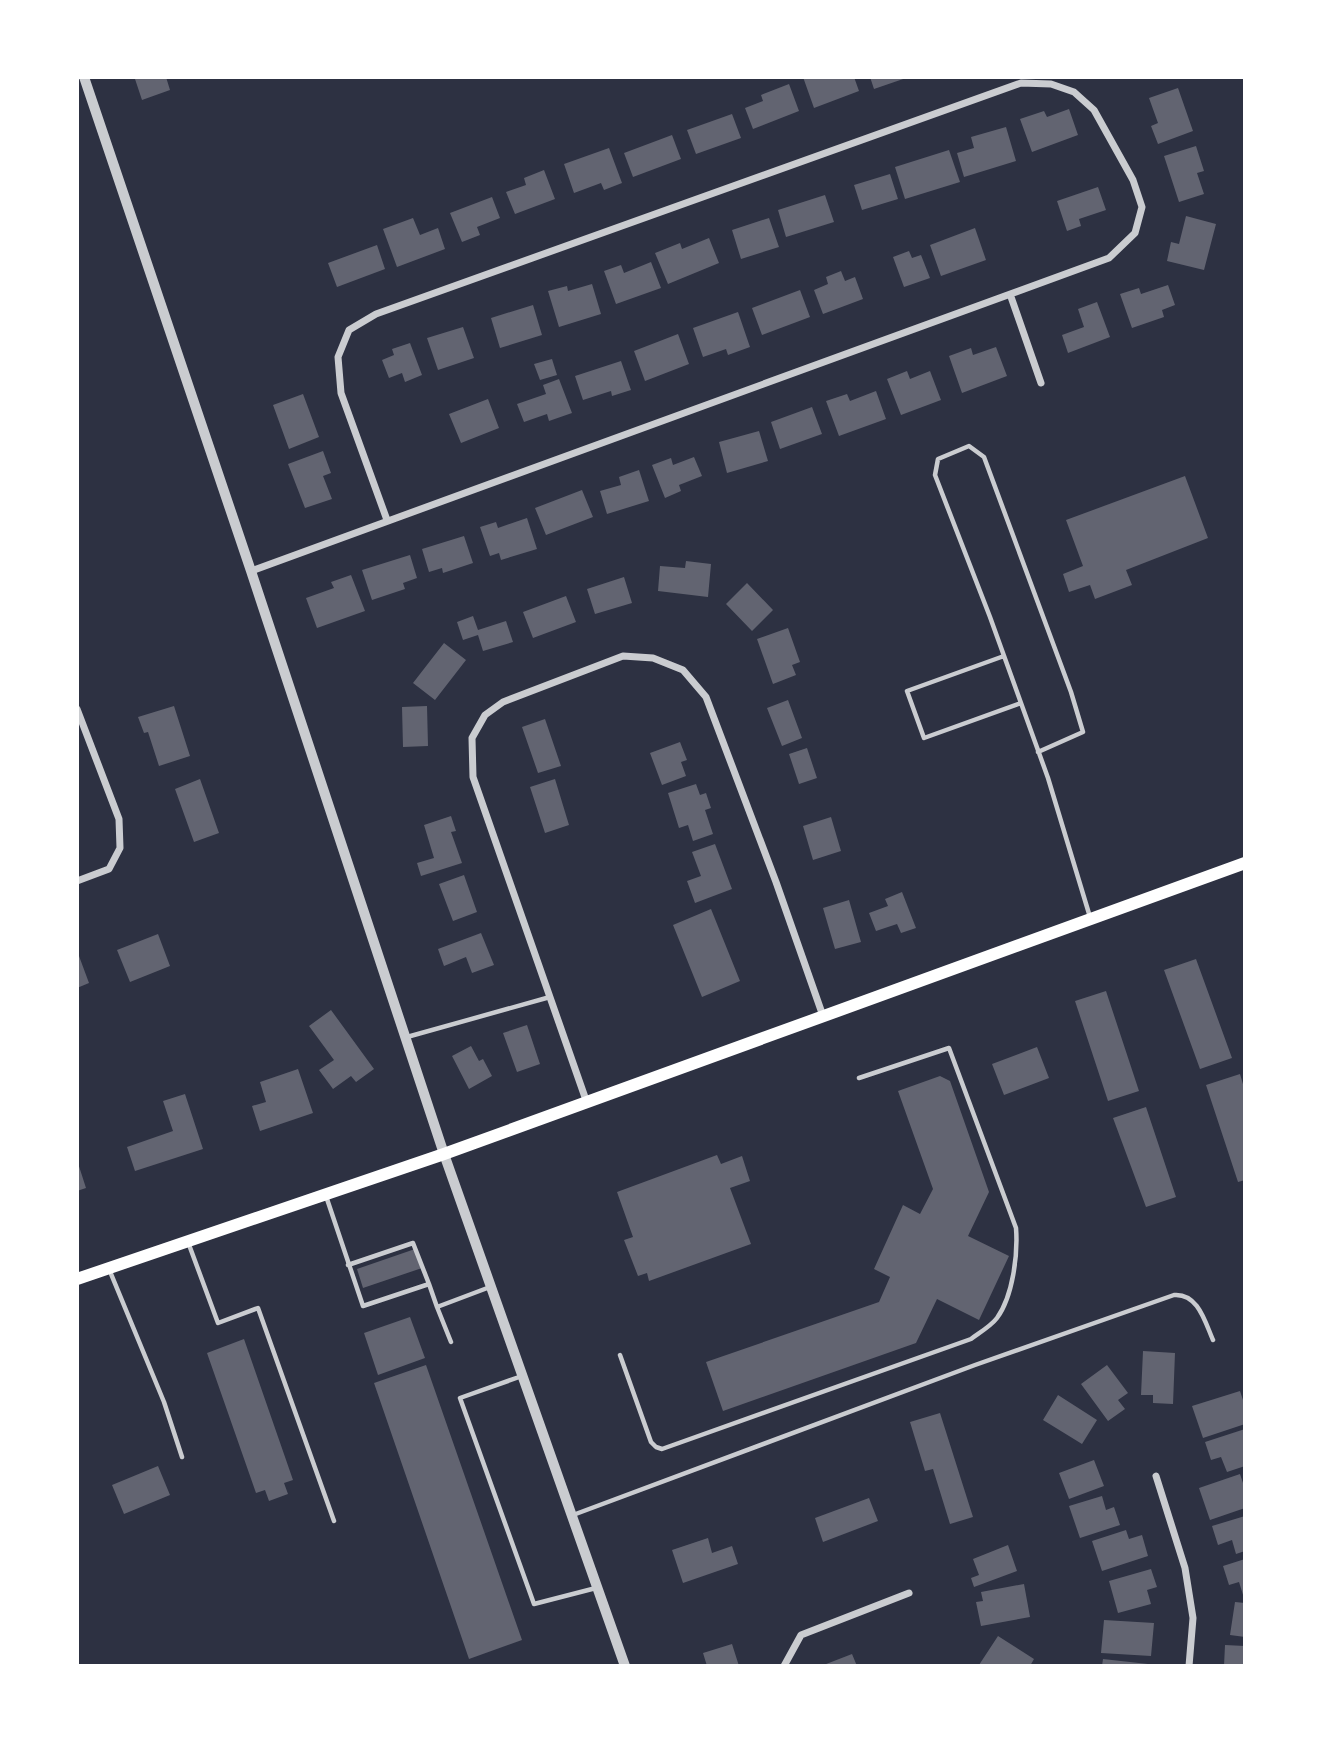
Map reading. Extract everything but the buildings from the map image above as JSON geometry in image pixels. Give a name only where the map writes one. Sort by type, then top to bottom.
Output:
[{"type":"main road","points":[[77,1279],[444,1154],[1245,863]]},
{"type":"street","points":[[84,77],[444,1154],[625,1666]]},
{"type":"street","points":[[251,571],[1109,258],[1135,233],[1142,207],[1133,180],[1094,110],[1074,92],[1051,84],[1021,83],[376,314],[349,330],[338,357],[341,393],[387,520]]},
{"type":"street","points":[[1010,294],[1041,383]]},
{"type":"street","points":[[587,1103],[473,777],[472,738],[485,716],[503,702],[623,656],[653,657],[683,670],[706,697],[823,1016]]},
{"type":"street","points":[[77,709],[119,819],[120,848],[109,869],[77,881]]},
{"type":"street","points":[[1156,1476],[1185,1568],[1193,1618],[1189,1666]]},
{"type":"street","points":[[784,1666],[801,1635],[909,1593]]},
{"type":"lane","points":[[1038,752],[1083,732],[1071,692],[984,457],[969,446],[938,458],[935,475],[1021,703],[1090,918]]},
{"type":"lane","points":[[1004,656],[907,691],[924,738],[1021,703]]},
{"type":"lane","points":[[406,1038],[550,997]]},
{"type":"lane","points":[[620,1355],[651,1442],[662,1449],[971,1339],[996,1318],[1011,1284],[1017,1249],[1017,1228],[949,1048],[859,1078]]},
{"type":"lane","points":[[325,1195],[363,1306],[429,1284]]},
{"type":"lane","points":[[187,1242],[218,1323],[258,1308],[334,1521]]},
{"type":"lane","points":[[348,1265],[413,1243],[451,1342]]},
{"type":"lane","points":[[109,1268],[164,1402],[182,1457]]},
{"type":"lane","points":[[437,1307],[491,1286]]},
{"type":"lane","points":[[572,1516],[975,1365],[1174,1296],[1188,1297],[1196,1305],[1213,1340]]},
{"type":"lane","points":[[523,1376],[460,1398],[534,1604],[598,1588]]}]
